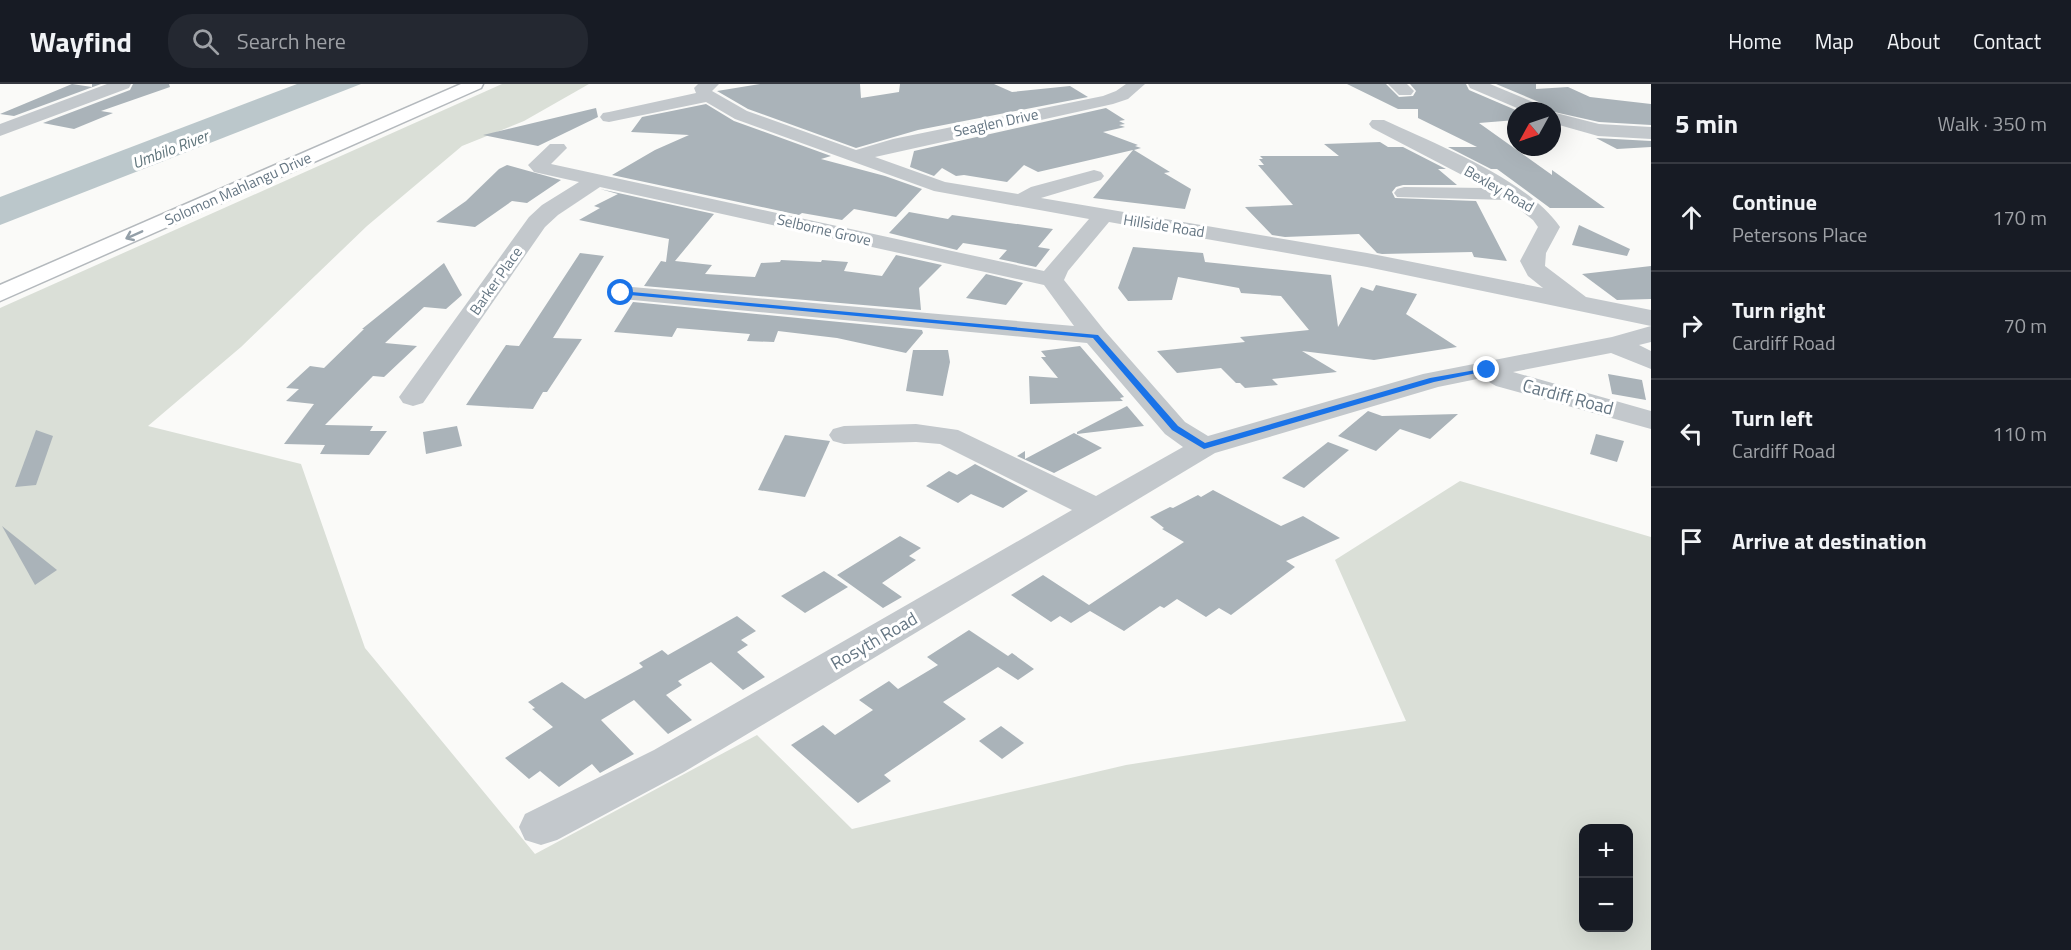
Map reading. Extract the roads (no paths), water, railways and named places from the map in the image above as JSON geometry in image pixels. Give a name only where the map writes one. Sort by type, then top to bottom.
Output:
[{"type":"highway","name":"Solomon Mahlangu Drive","points":[[0,273],[443,84]]},
{"type":"highway","name":"Solomon Mahlangu Drive","points":[[0,294],[475,84]]},
{"type":"street","points":[[0,130],[123,84]]},
{"type":"street","name":"Seaglen Drive","points":[[853,157],[893,145],[1107,100],[1122,95],[1137,84]]},
{"type":"street","points":[[1476,84],[1518,102]]},
{"type":"street","points":[[609,117],[709,90]]},
{"type":"street","name":"Hillside Road","points":[[709,90],[741,115],[932,185],[1348,256],[1651,318]]},
{"type":"street","points":[[1561,120],[1598,130],[1651,133]]},
{"type":"street","name":"Bexley Road","points":[[1378,124],[1513,194],[1539,211],[1547,219],[1549,227],[1532,260],[1533,267],[1542,277],[1586,306]]},
{"type":"street","name":"Selborne Grove","points":[[557,148],[541,161],[538,165],[541,168],[1052,280]]},
{"type":"street","points":[[1020,201],[1038,191],[1094,176]]},
{"type":"street","name":"Barker Place","points":[[413,397],[537,222],[550,210],[596,181]]},
{"type":"street","points":[[1404,193],[1513,194]]},
{"type":"street","points":[[1103,216],[1057,268],[1052,280],[1095,336],[1175,428],[1204,447]]},
{"type":"street","points":[[621,293],[1095,336]]},
{"type":"street","name":"Cardiff Road","points":[[1204,447],[1433,380],[1614,344],[1649,352]]},
{"type":"street","name":"Cardiff Road","points":[[1487,370],[1506,380],[1651,420]]},
{"type":"street","points":[[844,435],[916,432],[947,436],[1098,510]]},
{"type":"street","name":"Rosyth Road","points":[[541,827],[669,761],[1204,447]]},
{"type":"water","name":"Umbilo River","points":[[297,84],[361,84],[0,225],[0,197]]}]
